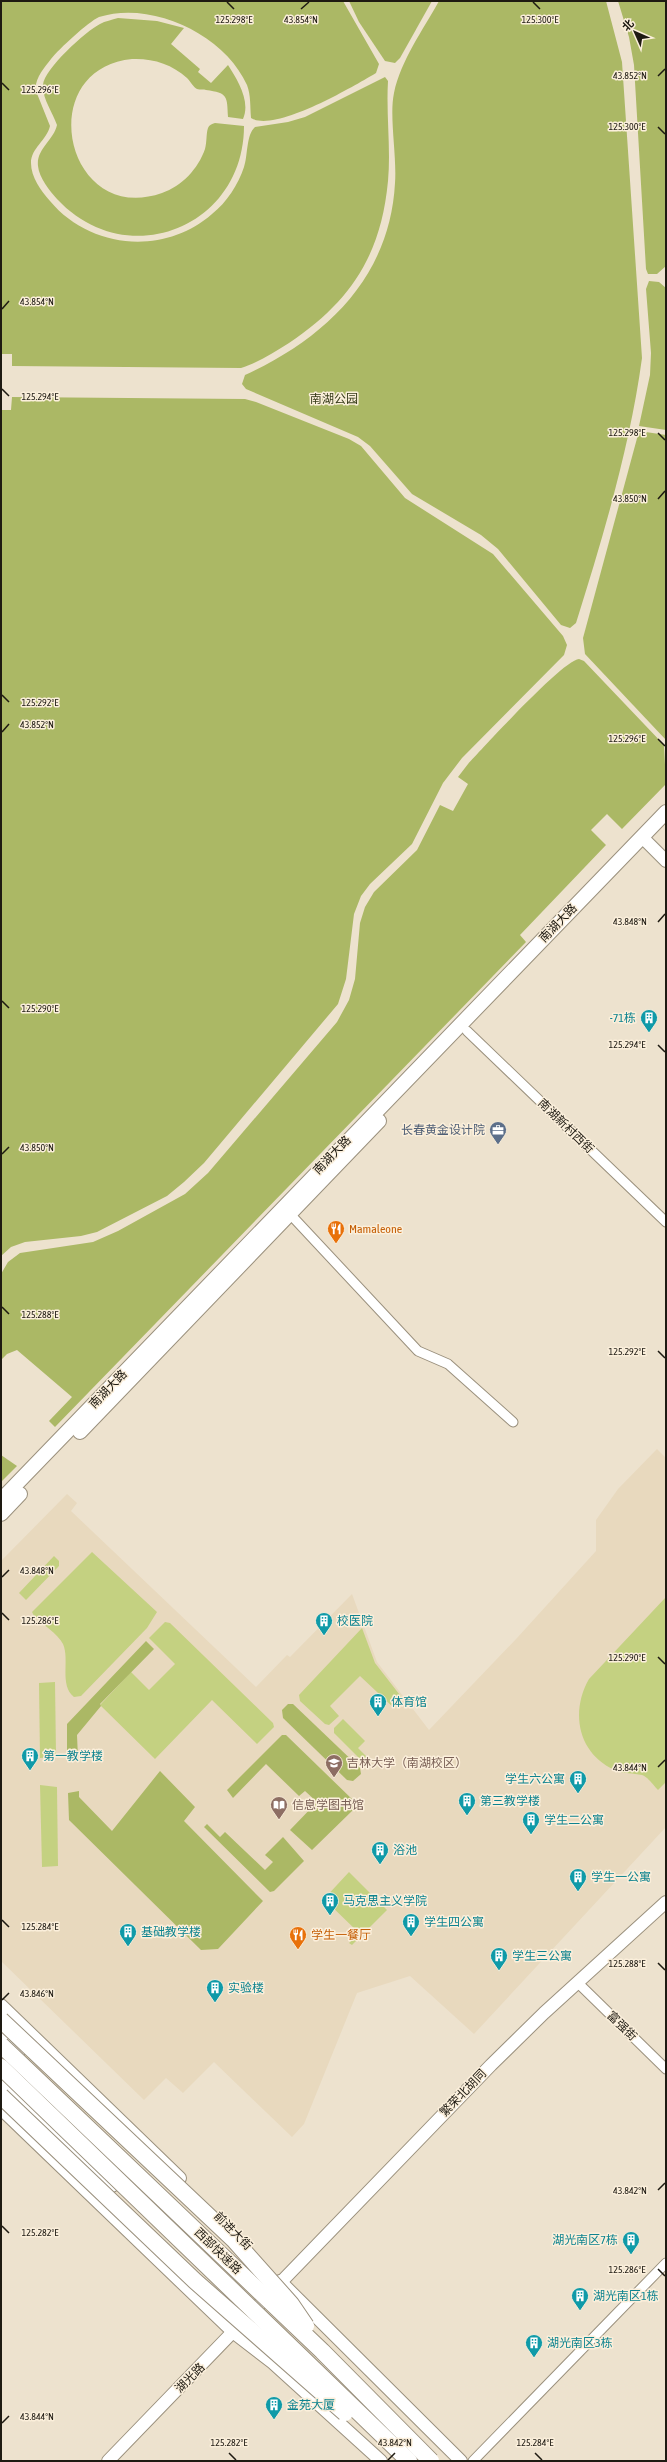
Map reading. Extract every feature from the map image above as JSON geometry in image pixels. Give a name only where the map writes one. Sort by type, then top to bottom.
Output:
[{"type":"highway","points":[[1,2020],[234,2240],[292,2304],[322,2351]]},
{"type":"highway","name":"西部快速路","points":[[1,2045],[322,2351],[431,2461]]},
{"type":"highway","name":"西部快速路","points":[[1,2067],[409,2461]]},
{"type":"highway","points":[[1,2096],[195,2281],[399,2461]]},
{"type":"main road","name":"南湖大路","points":[[1,1514],[466,1031],[645,841],[666,812]]},
{"type":"main road","name":"南湖大路","points":[[1,1500],[322,1166],[645,841],[666,826]]},
{"type":"main road","points":[[645,841],[666,861]]},
{"type":"main road","name":"繁荣北胡同","points":[[270,2294],[491,2065],[666,1902]]},
{"type":"main road","name":"前进大街","points":[[1,2005],[243,2238],[281,2282],[461,2461]]},
{"type":"main road","name":"前进大街","points":[[1,2035],[270,2294],[438,2461]]},
{"type":"main road","points":[[1,2078],[403,2461]]},
{"type":"main road","points":[[1,2109],[234,2333],[273,2362],[380,2461]]},
{"type":"main road","name":"湖光路","points":[[108,2461],[234,2333],[270,2294]]},
{"type":"street","name":"南湖新村西街","points":[[466,1031],[666,1222]]},
{"type":"street","points":[[290,1214],[418,1351],[448,1364],[513,1422]]},
{"type":"street","name":"富强街","points":[[578,1983],[666,2069]]},
{"type":"street","points":[[473,2461],[666,2263]]},
{"type":"shaded area","name":"吉林大学（南湖校区）","points":[[657,1449],[666,1458],[666,1827],[474,2034],[410,1976],[357,1993],[304,2124],[292,2137],[214,2062],[183,2093],[166,2078],[144,2100],[1,1961],[1,1561],[67,1494],[77,1503],[71,1511],[256,1687],[287,1655],[290,1657],[352,1594],[377,1662],[429,1730],[517,1638],[596,1551],[596,1520],[618,1489]]},
{"type":"green space","points":[[1,1],[343,1],[379,64],[376,73],[351,88],[295,114],[278,119],[262,121],[251,118],[250,97],[247,85],[236,67],[222,51],[204,37],[185,26],[163,18],[141,13],[120,13],[99,17],[81,30],[60,49],[45,66],[38,78],[36,91],[50,126],[46,136],[36,148],[32,158],[31,168],[40,188],[50,201],[66,217],[85,229],[106,237],[128,241],[150,241],[172,236],[193,227],[212,214],[227,199],[242,174],[250,135],[255,127],[288,122],[305,117],[385,77],[388,81],[389,156],[388,181],[384,208],[378,232],[370,254],[359,275],[345,294],[329,311],[289,343],[272,354],[241,368],[12,366],[12,354],[1,354]]},
{"type":"green space","points":[[349,1],[432,1],[400,58],[395,63],[385,61],[359,22]]},
{"type":"green space","name":"南湖公园","points":[[439,1],[606,1],[622,62],[642,358],[637,391],[615,492],[576,623],[570,628],[561,625],[498,549],[481,535],[412,494],[370,446],[358,437],[246,389],[242,384],[245,375],[302,343],[327,323],[348,300],[367,275],[381,247],[390,217],[395,183],[392,113],[397,81],[407,57]]},
{"type":"green space","points":[[618,1],[665,1],[666,4],[666,266],[657,274],[648,274],[646,269],[634,65],[629,37]]},
{"type":"green space","points":[[118,18],[157,21],[184,28],[171,44],[200,69],[198,72],[211,83],[228,65],[242,90],[245,105],[243,119],[228,117],[226,100],[222,94],[197,89],[187,78],[175,69],[154,61],[139,59],[132,59],[101,69],[81,89],[72,115],[73,142],[84,168],[102,188],[129,197],[162,193],[183,181],[194,170],[202,156],[206,146],[209,126],[215,123],[244,126],[239,161],[225,191],[203,213],[177,228],[147,235],[116,233],[85,222],[54,196],[43,180],[38,166],[38,160],[42,150],[57,125],[44,95],[43,85],[45,78],[67,51],[85,34],[102,23]]},
{"type":"green space","points":[[649,281],[659,282],[666,288],[666,430],[639,426],[650,375],[651,353],[646,289]]},
{"type":"green space","points":[[12,397],[245,399],[349,439],[361,446],[405,498],[493,554],[563,636],[567,645],[564,655],[462,758],[443,783],[412,844],[370,884],[361,896],[354,914],[346,979],[338,1004],[204,1163],[167,1196],[97,1232],[81,1236],[25,1242],[11,1247],[1,1256],[1,410],[11,410]]},
{"type":"green space","points":[[639,431],[666,435],[666,740],[585,654],[583,638]]},
{"type":"green space","points":[[579,659],[584,661],[664,745],[666,784],[622,829],[607,814],[591,830],[606,845],[520,935],[526,942],[55,1427],[49,1421],[72,1397],[17,1350],[7,1354],[1,1360],[1,1274],[8,1262],[20,1253],[93,1242],[118,1231],[185,1194],[208,1173],[337,1022],[349,1000],[355,979],[360,923],[365,907],[374,892],[417,850],[440,805],[453,811],[468,784],[458,777],[468,764],[541,688],[570,663]]},
{"type":"green space","points":[[1,1455],[17,1466],[1,1482]]},
{"type":"green space","points":[[92,1552],[157,1612],[147,1628],[81,1696],[74,1697],[67,1686],[66,1657],[63,1644],[54,1633],[34,1616],[32,1612]]},
{"type":"green space","points":[[54,1556],[59,1561],[59,1566],[26,1600],[19,1593]]},
{"type":"green space","points":[[666,1597],[666,1782],[658,1790],[642,1775],[618,1771],[602,1763],[593,1754],[586,1743],[581,1731],[579,1718],[583,1692],[589,1679]]},
{"type":"green space","points":[[165,1622],[170,1623],[273,1723],[274,1727],[257,1744],[212,1700],[155,1759],[100,1705],[131,1672],[149,1690],[175,1664],[149,1638]]},
{"type":"green space","points":[[362,1628],[375,1663],[403,1699],[394,1708],[360,1676],[330,1706],[339,1716],[329,1725],[325,1724],[300,1701],[299,1695]]},
{"type":"green space","points":[[146,1641],[154,1649],[100,1704],[101,1706],[77,1735],[78,1758],[67,1758],[67,1724]]},
{"type":"green space","points":[[55,1682],[56,1754],[54,1757],[40,1758],[39,1683]]},
{"type":"green space","points":[[288,1704],[293,1704],[360,1768],[361,1774],[353,1781],[347,1780],[283,1718],[282,1710]]},
{"type":"green space","points":[[343,1719],[365,1741],[358,1748],[371,1761],[365,1764],[334,1733],[334,1728]]},
{"type":"green space","points":[[282,1735],[286,1735],[354,1801],[353,1810],[312,1850],[290,1830],[317,1802],[305,1791],[299,1796],[266,1764],[233,1798],[227,1790]]},
{"type":"green space","points":[[160,1771],[195,1807],[184,1821],[263,1901],[218,1949],[201,1950],[69,1820],[68,1793],[79,1791],[79,1797],[112,1831]]},
{"type":"green space","points":[[40,1785],[57,1787],[58,1866],[42,1867]]},
{"type":"green space","points":[[207,1824],[220,1837],[225,1832],[265,1870],[273,1862],[265,1855],[283,1837],[304,1861],[274,1891],[270,1892],[204,1827]]},
{"type":"green space","points":[[349,1872],[387,1910],[352,1945],[349,1943],[359,1933],[324,1899]]},
{"type":"place","name":"-71栋","points":[[649,1033]]},
{"type":"place","name":"长春黄金设计院","points":[[498,1145]]},
{"type":"place","name":"Mamaleone","points":[[336,1244]]},
{"type":"place","name":"校医院","points":[[324,1636]]},
{"type":"place","name":"体育馆","points":[[378,1717]]},
{"type":"place","name":"第一教学楼","points":[[30,1771]]},
{"type":"place","name":"吉林大学（南湖校区）","points":[[334,1778]]},
{"type":"place","name":"学生六公寓","points":[[578,1794]]},
{"type":"place","name":"第三教学楼","points":[[467,1816]]},
{"type":"place","name":"信息学图书馆","points":[[279,1820]]},
{"type":"place","name":"学生二公寓","points":[[531,1835]]},
{"type":"place","name":"浴池","points":[[380,1865]]},
{"type":"place","name":"学生一公寓","points":[[578,1892]]},
{"type":"place","name":"马克思主义学院","points":[[330,1916]]},
{"type":"place","name":"学生四公寓","points":[[411,1937]]},
{"type":"place","name":"基础教学楼","points":[[128,1947]]},
{"type":"place","name":"学生一餐厅","points":[[298,1950]]},
{"type":"place","name":"学生三公寓","points":[[499,1971]]},
{"type":"place","name":"实验楼","points":[[215,2003]]},
{"type":"place","name":"湖光南区7栋","points":[[631,2255]]},
{"type":"place","name":"湖光南区1栋","points":[[580,2311]]},
{"type":"place","name":"湖光南区3栋","points":[[534,2358]]},
{"type":"place","name":"金苑大厦","points":[[274,2420]]}]
